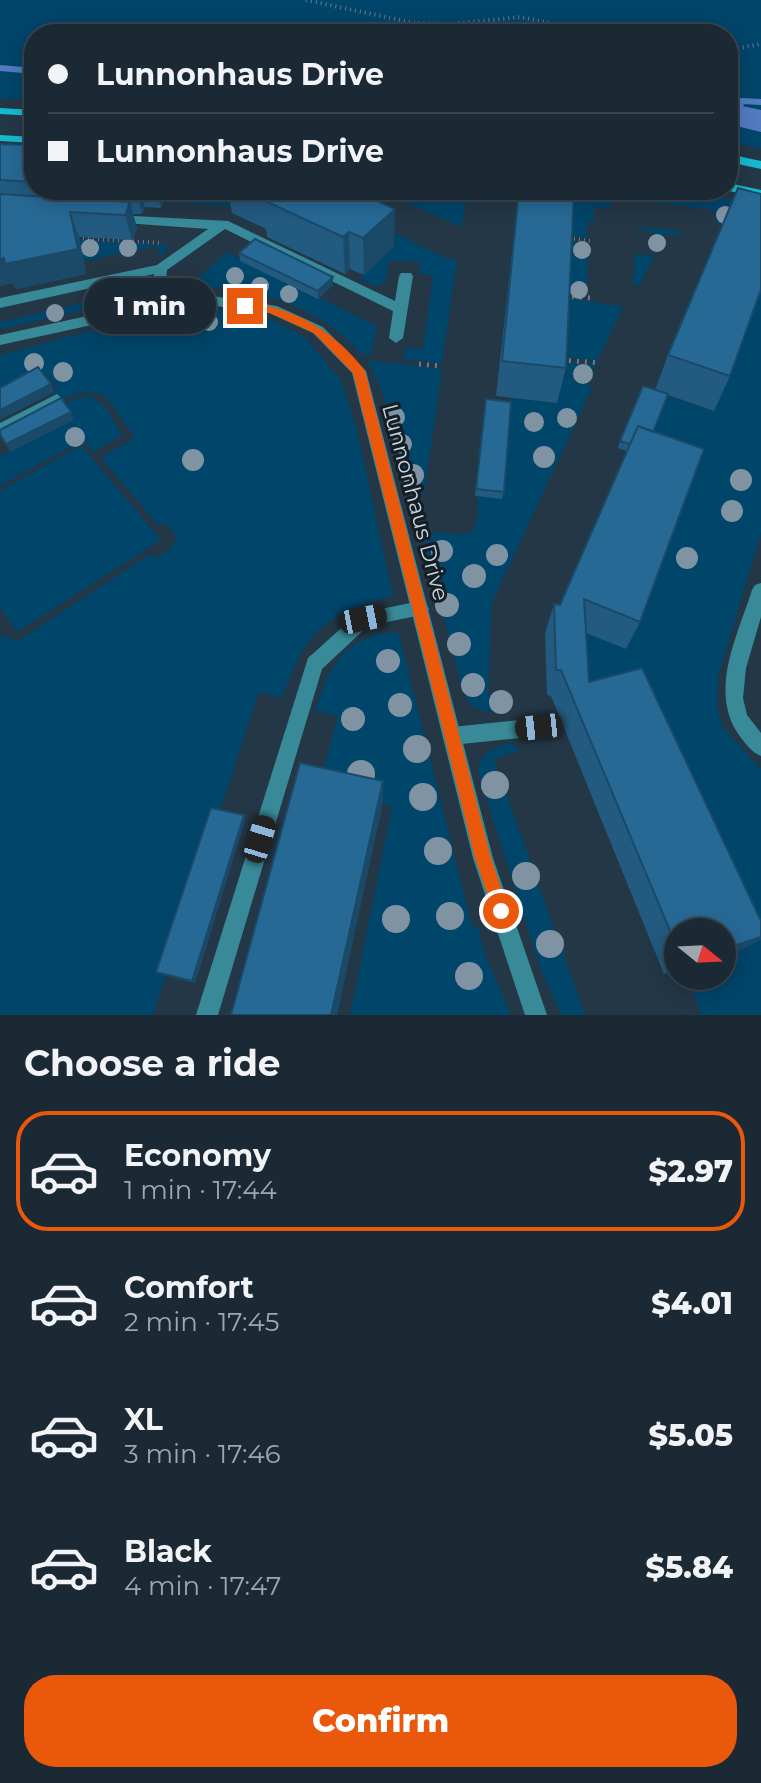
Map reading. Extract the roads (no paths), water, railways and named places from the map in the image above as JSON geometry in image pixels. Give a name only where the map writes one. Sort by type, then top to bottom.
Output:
[{"type":"main road","points":[[0,111],[24,112]]},
{"type":"main road","points":[[0,138],[24,139]]},
{"type":"main road","points":[[738,160],[761,165]]},
{"type":"main road","points":[[738,189],[761,194]]},
{"type":"street","points":[[95,218],[224,224],[400,309]]},
{"type":"street","points":[[0,303],[161,268],[221,226]]},
{"type":"street","points":[[158,306],[161,268]]},
{"type":"street","points":[[396,338],[406,276]]},
{"type":"street","name":"Lunnonhaus Drive","points":[[0,340],[193,298],[272,309],[318,330],[359,371],[483,858],[536,1015]]},
{"type":"street","points":[[0,430],[57,400]]},
{"type":"street","points":[[761,590],[733,688],[736,711],[745,729],[761,747]]},
{"type":"street","points":[[207,1015],[314,664],[363,619],[420,609]]},
{"type":"street","points":[[452,736],[539,727]]},
{"type":"waterway","points":[[0,68],[24,70]]},
{"type":"waterway","points":[[738,111],[742,101],[761,102]]}]
